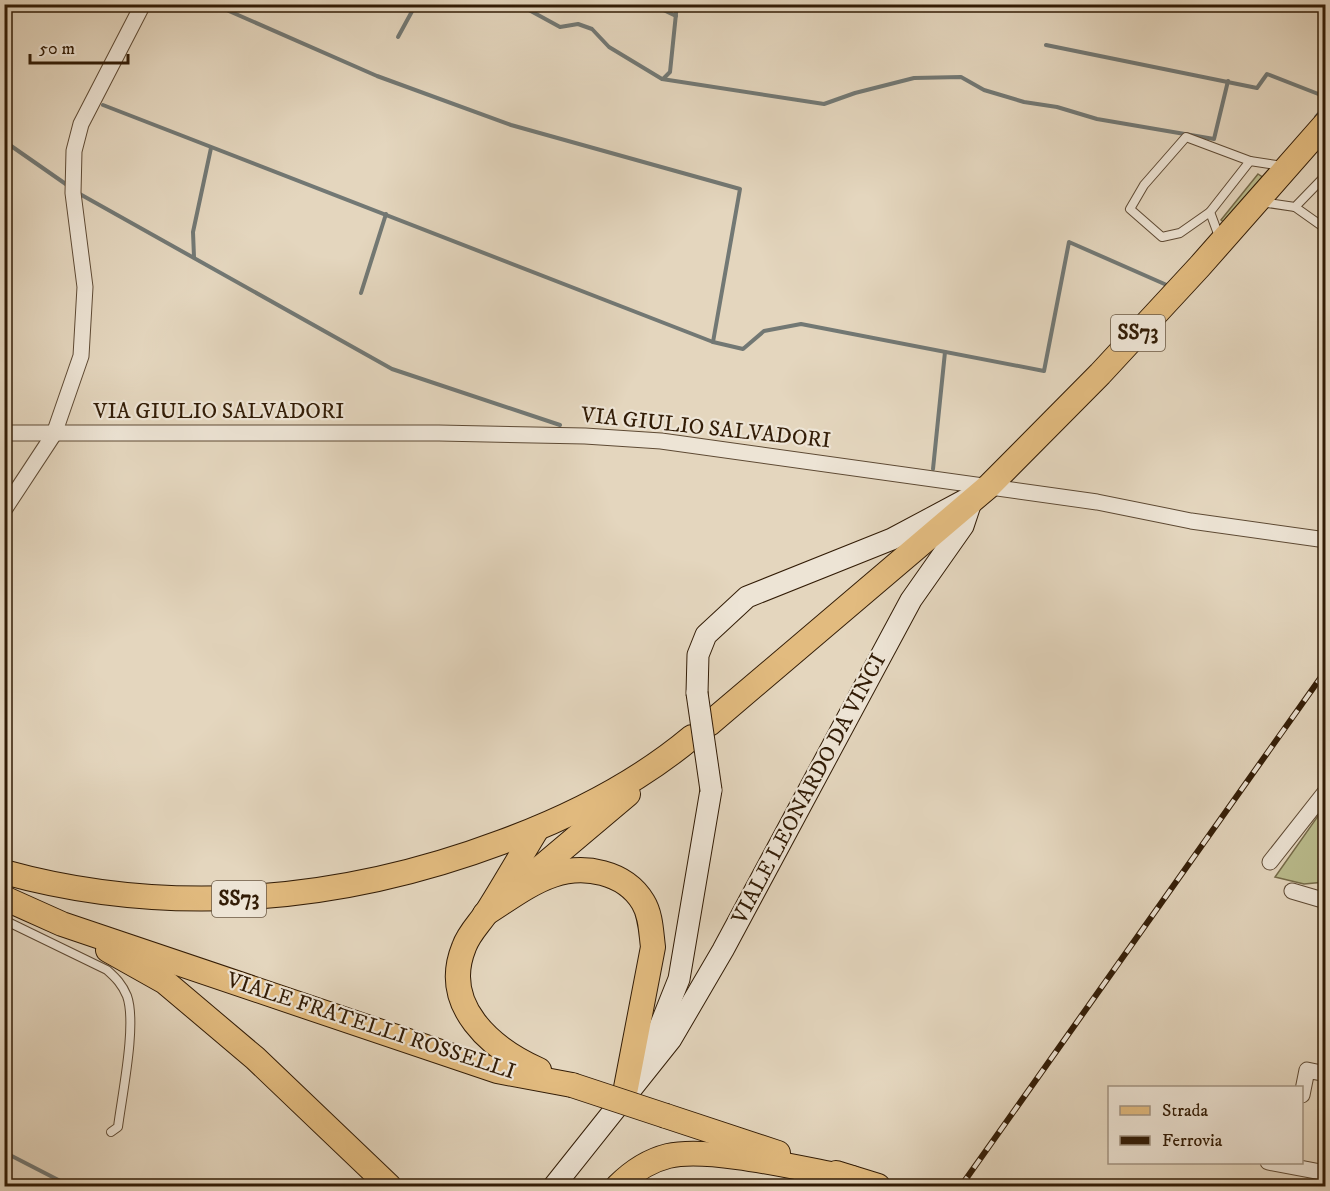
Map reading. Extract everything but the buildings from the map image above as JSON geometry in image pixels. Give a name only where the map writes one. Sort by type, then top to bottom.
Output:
[{"type":"main road","name":"SS73","points":[[4,872],[77,890],[186,900],[239,899],[303,893],[414,871],[537,829],[615,789],[671,755],[981,494],[1100,374],[1221,243],[1325,123]]},
{"type":"main road","name":"VIALE LEONARDO DA VINCI","points":[[644,1075],[649,1051],[666,1016],[679,979],[711,790],[697,693],[698,655],[706,635],[747,597],[892,539],[948,507],[981,494]]},
{"type":"main road","name":"VIALE LEONARDO DA VINCI","points":[[554,1186],[672,1039],[699,994],[911,600],[963,526],[981,494]]},
{"type":"main road","points":[[485,914],[625,797],[671,755]]},
{"type":"main road","points":[[549,859],[547,841],[537,829],[472,932],[460,959],[459,984],[472,1018],[488,1041],[518,1061],[572,1085]]},
{"type":"main road","points":[[485,914],[553,875],[574,870],[599,871],[625,882],[643,902],[651,923],[653,946],[624,1098]]},
{"type":"main road","name":"VIALE FRATELLI ROSSELLI","points":[[4,898],[62,924],[497,1071],[572,1085],[878,1186]]},
{"type":"main road","points":[[62,924],[165,982],[255,1058],[389,1186]]},
{"type":"main road","points":[[618,1186],[632,1173],[652,1162],[670,1156],[693,1154],[752,1160],[852,1178]]},
{"type":"street","points":[[4,510],[54,434],[81,356],[86,287],[73,193],[74,151],[81,124],[143,4]]},
{"type":"street","name":"VIA GIULIO SALVADORI","points":[[4,433],[439,433],[585,436],[661,441],[981,494],[1097,502],[1191,521],[1326,540]]},
{"type":"street","points":[[1270,862],[1326,791]]},
{"type":"street","points":[[1292,891],[1326,901]]},
{"type":"street","points":[[1303,1090],[1307,1070],[1326,1074]]},
{"type":"street","points":[[1287,1164],[1326,1173]]},
{"type":"lane","points":[[1250,162],[1210,212],[1180,233],[1162,237],[1130,209],[1144,185],[1186,137],[1250,162],[1287,167]]},
{"type":"lane","points":[[1294,207],[1326,175]]},
{"type":"lane","points":[[1257,201],[1294,207],[1326,229]]},
{"type":"lane","points":[[1210,212],[1221,243]]},
{"type":"lane","points":[[4,920],[107,970],[119,981],[128,998],[131,1018],[118,1127],[111,1132]]},
{"type":"green space","points":[[1258,174],[1264,178],[1226,224],[1221,220]]},
{"type":"green space","points":[[1325,806],[1325,882],[1304,884],[1275,877]]},
{"type":"waterway","points":[[213,4],[377,76],[511,125],[740,189],[713,342]]},
{"type":"waterway","points":[[398,37],[416,4]]},
{"type":"waterway","points":[[518,4],[560,27],[578,24],[592,29],[609,47],[662,79],[824,104],[855,93],[914,78],[961,77],[984,90],[1024,102],[1057,107],[1097,119],[1214,139],[1228,81]]},
{"type":"waterway","points":[[651,4],[676,16]]},
{"type":"waterway","points":[[663,79],[670,72],[677,4]]},
{"type":"waterway","points":[[1046,45],[1257,88],[1267,74],[1326,97]]},
{"type":"waterway","points":[[103,105],[713,342],[743,349],[764,331],[801,324],[1044,371],[1069,242],[1169,286]]},
{"type":"waterway","points":[[1316,117],[1326,105]]},
{"type":"waterway","points":[[4,141],[70,187]]},
{"type":"waterway","points":[[194,257],[193,232],[211,148]]},
{"type":"waterway","points":[[78,193],[392,369],[560,425]]},
{"type":"waterway","points":[[361,293],[386,214]]},
{"type":"waterway","points":[[933,469],[945,352]]},
{"type":"waterway","points":[[4,1152],[70,1186]]},
{"type":"railway","points":[[961,1186],[1326,670]]}]
